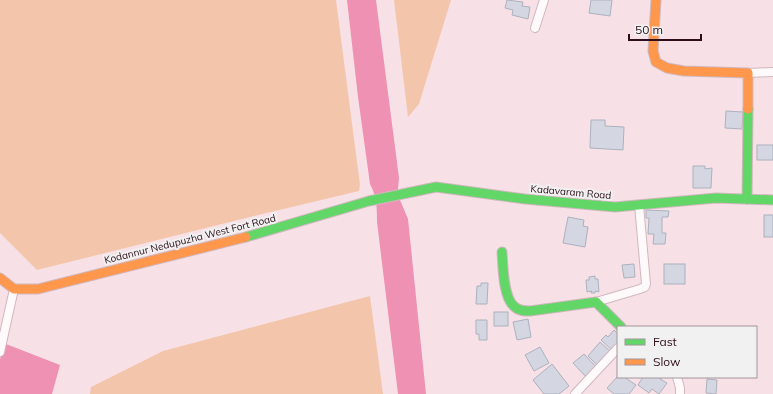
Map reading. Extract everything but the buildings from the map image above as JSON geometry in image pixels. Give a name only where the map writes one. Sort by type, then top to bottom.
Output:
[{"type":"main road","points":[[656,0],[653,51],[656,62],[666,68],[684,71],[748,73],[747,199]]},
{"type":"main road","name":"Kadavaram Road","points":[[369,201],[436,187],[525,200],[615,207],[716,198],[773,200]]},
{"type":"main road","name":"Kodannur Nedupuzha West Fort Road","points":[[14,288],[38,289],[238,239],[369,201]]},
{"type":"main road","points":[[502,252],[508,298],[512,305],[519,310],[530,311],[596,302],[619,326]]},
{"type":"main road","points":[[0,278],[14,288]]},
{"type":"street","points":[[535,28],[544,0]]},
{"type":"street","points":[[748,73],[773,72]]},
{"type":"street","points":[[596,302],[645,287],[646,284],[639,205]]},
{"type":"street","points":[[0,352],[14,288]]},
{"type":"street","points":[[575,394],[617,349]]},
{"type":"street","points":[[677,378],[680,394]]},
{"type":"shaded area","points":[[0,0],[336,0],[360,185],[359,191],[37,270],[0,233]]},
{"type":"shaded area","points":[[347,0],[376,0],[399,178],[398,189],[400,200],[408,219],[426,394],[398,394],[376,203],[370,184]]},
{"type":"shaded area","points":[[394,0],[451,0],[419,104],[408,117]]},
{"type":"shaded area","points":[[370,296],[383,394],[90,394],[91,387],[163,351]]},
{"type":"shaded area","points":[[6,344],[60,365],[52,394],[0,394],[0,359]]},
{"type":"traffic: fast","points":[[747,199],[748,109]]},
{"type":"traffic: fast","points":[[246,237],[369,201],[436,187],[525,199],[615,207],[716,198],[773,200]]},
{"type":"traffic: fast","points":[[502,252],[503,273],[506,290],[511,303],[517,308],[530,311],[596,302],[620,326]]},
{"type":"traffic: slow","points":[[656,0],[653,51],[656,62],[667,68],[684,71],[748,73],[748,109]]},
{"type":"traffic: slow","points":[[0,278],[14,289],[38,289],[246,237]]}]
